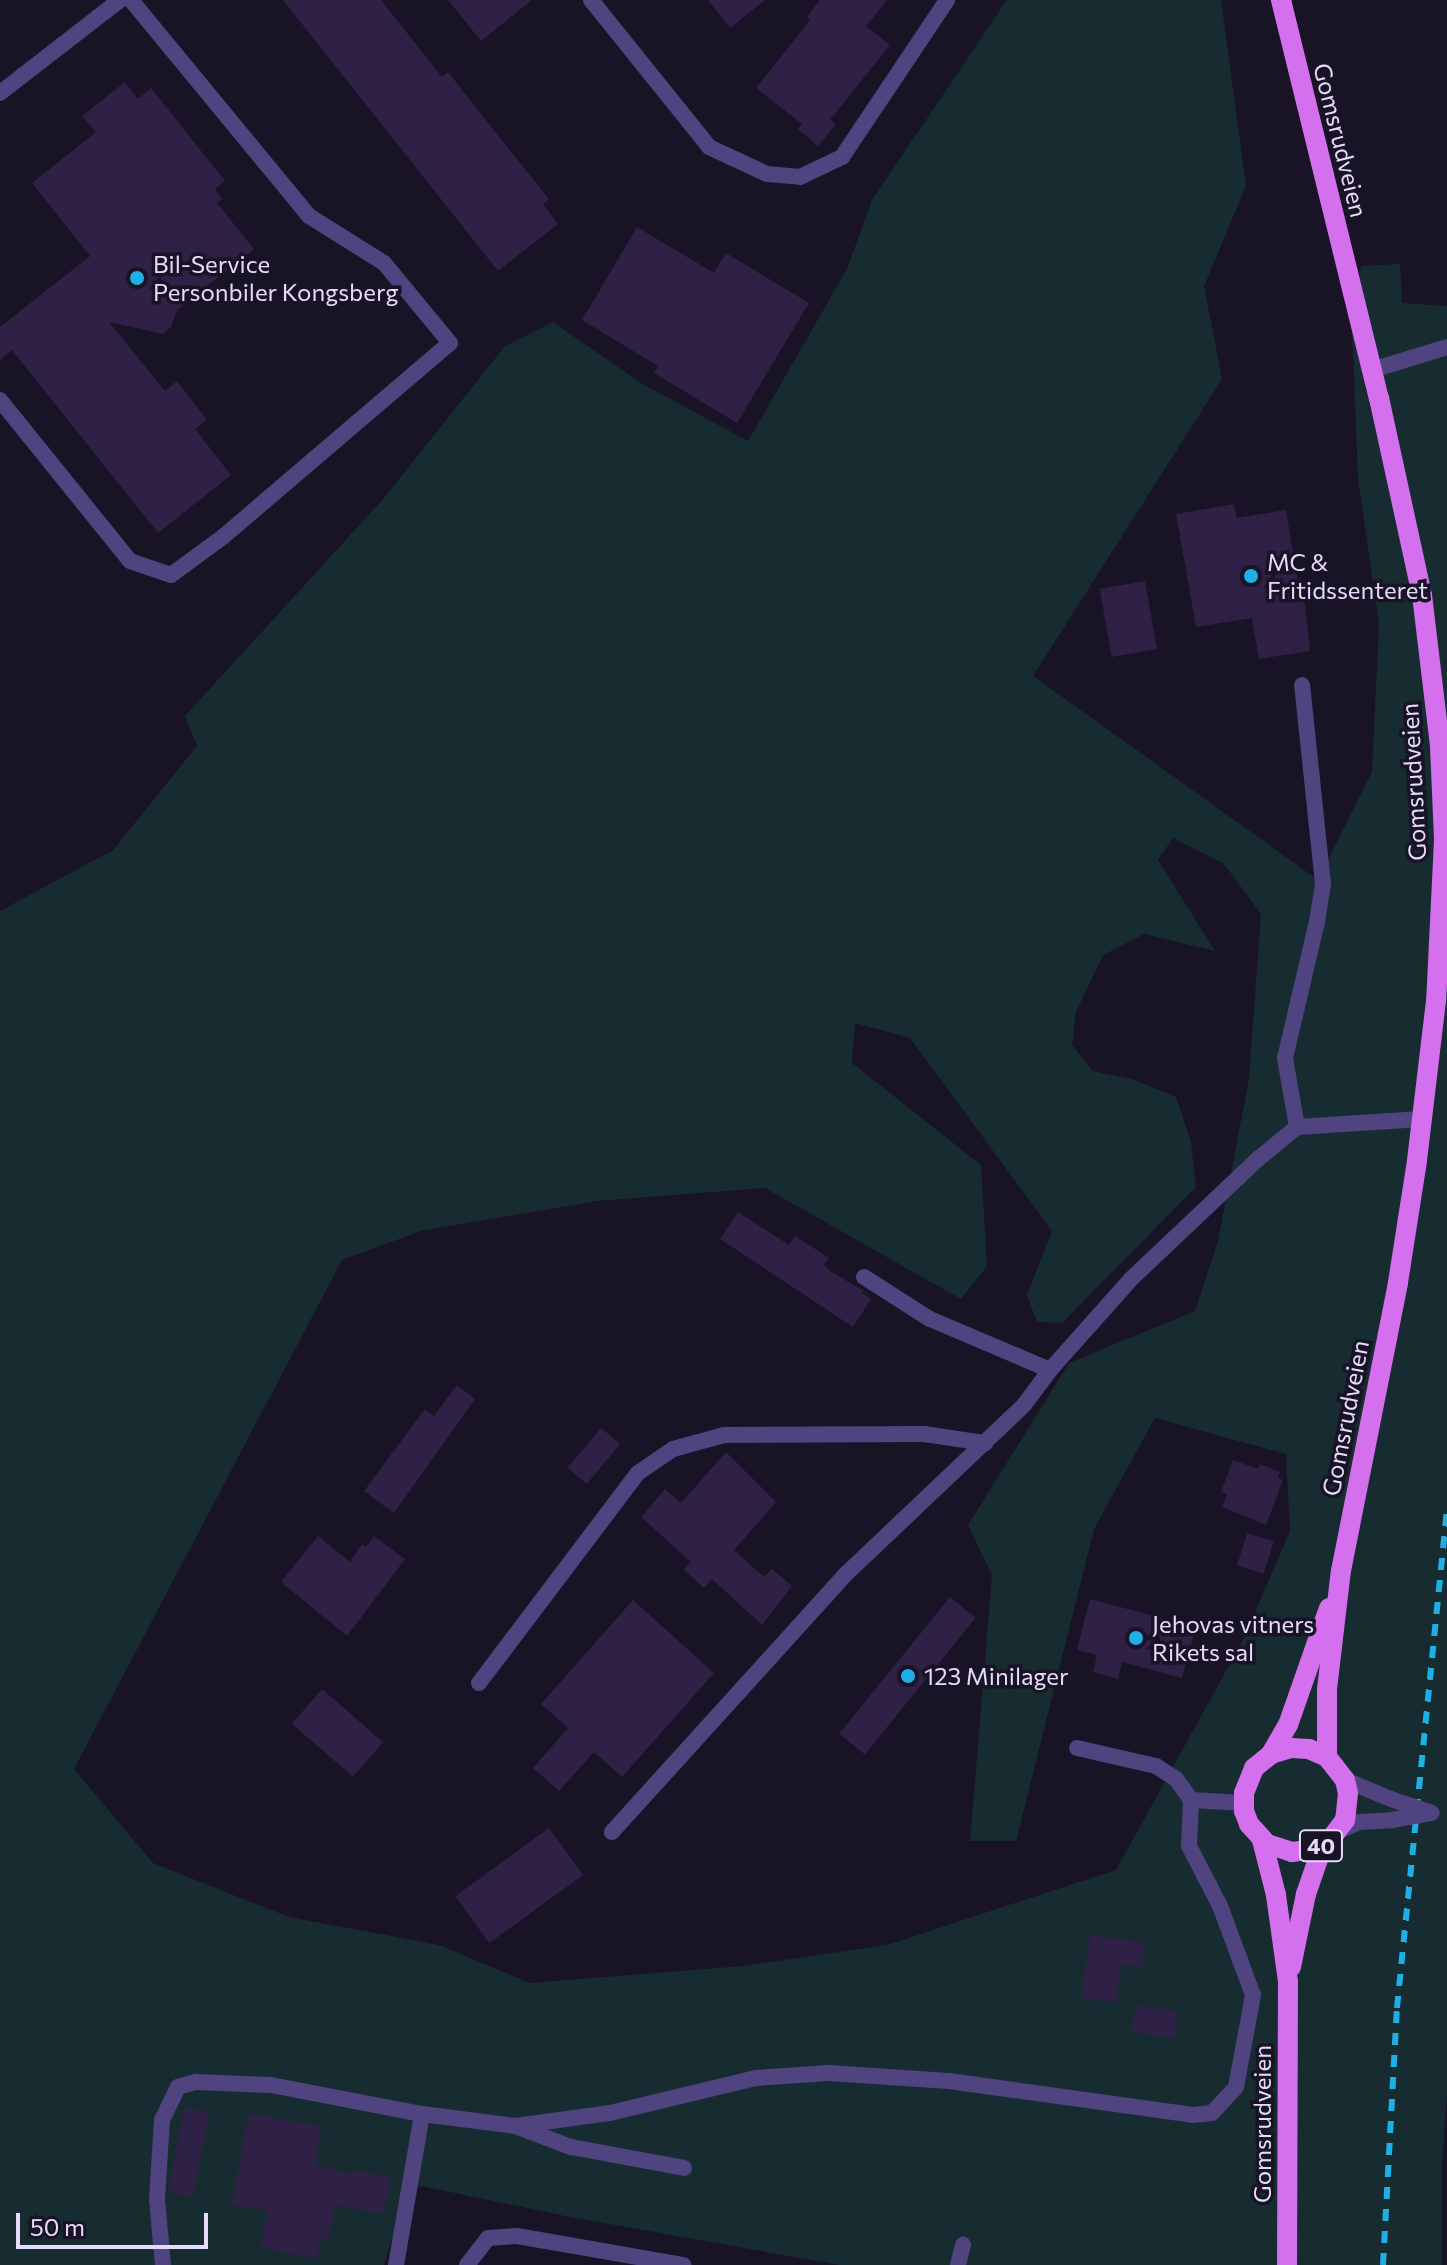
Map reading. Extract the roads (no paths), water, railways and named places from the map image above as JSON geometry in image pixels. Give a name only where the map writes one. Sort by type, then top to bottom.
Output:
[{"type":"main road","name":"Gomsrudveien","points":[[1281,0],[1372,370],[1422,595],[1440,747],[1444,840],[1442,913],[1422,1119],[1398,1283],[1341,1570],[1327,1690],[1327,1757]]},
{"type":"main road","name":"Gomsrudveien","points":[[1271,1754],[1301,1694],[1341,1570]]},
{"type":"main road","points":[[1244,1803],[1248,1779],[1254,1768],[1271,1754],[1299,1747],[1327,1757],[1345,1780]]},
{"type":"main road","name":"40","points":[[1244,1803],[1249,1824],[1262,1840],[1279,1850],[1292,1852],[1330,1838],[1348,1806],[1345,1780]]},
{"type":"main road","name":"Gomsrudveien","points":[[1288,1982],[1306,1894],[1330,1838]]},
{"type":"main road","name":"Gomsrudveien","points":[[1262,1840],[1276,1895],[1288,1982],[1287,2265]]},
{"type":"street","points":[[0,93],[120,0]]},
{"type":"street","points":[[0,400],[130,561],[171,575],[224,536],[450,343],[384,263],[309,216],[131,0]]},
{"type":"street","points":[[591,0],[709,147],[767,174],[800,177],[842,157],[947,0]]},
{"type":"street","points":[[1372,370],[1447,347]]},
{"type":"street","points":[[1297,1127],[1285,1058],[1323,884],[1302,685]]},
{"type":"street","points":[[612,1832],[847,1573],[1024,1405],[1050,1370],[1131,1279],[1297,1127],[1422,1119]]},
{"type":"street","points":[[864,1277],[930,1319],[1050,1370]]},
{"type":"street","points":[[479,1683],[638,1473],[673,1449],[724,1435],[924,1434],[985,1443]]},
{"type":"street","points":[[516,2126],[610,2113],[756,2078],[829,2073],[964,2082],[1193,2115],[1212,2113],[1236,2087],[1253,1995],[1220,1906],[1189,1846],[1191,1800],[1176,1779],[1156,1766],[1077,1748]]},
{"type":"street","points":[[1345,1780],[1391,1799],[1440,1813]]},
{"type":"street","points":[[1191,1800],[1244,1803]]},
{"type":"street","points":[[1330,1838],[1359,1822],[1440,1813]]},
{"type":"street","points":[[163,2265],[157,2199],[162,2120],[178,2087],[196,2082],[271,2085],[422,2114],[516,2126],[571,2147],[684,2168]]},
{"type":"street","points":[[396,2265],[422,2114]]},
{"type":"street","points":[[467,2265],[488,2238],[517,2236],[684,2265]]},
{"type":"street","points":[[958,2265],[963,2245]]},
{"type":"railway","points":[[1383,2265],[1397,2008],[1447,1509]]},
{"type":"place","name":"Bil-Service Personbiler Kongsberg","points":[[137,278]]},
{"type":"place","name":"MC & Fritidssenteret","points":[[1251,576]]},
{"type":"place","name":"Jehovas vitners Rikets sal","points":[[1136,1638]]},
{"type":"place","name":"123 Minilager","points":[[908,1676]]}]
